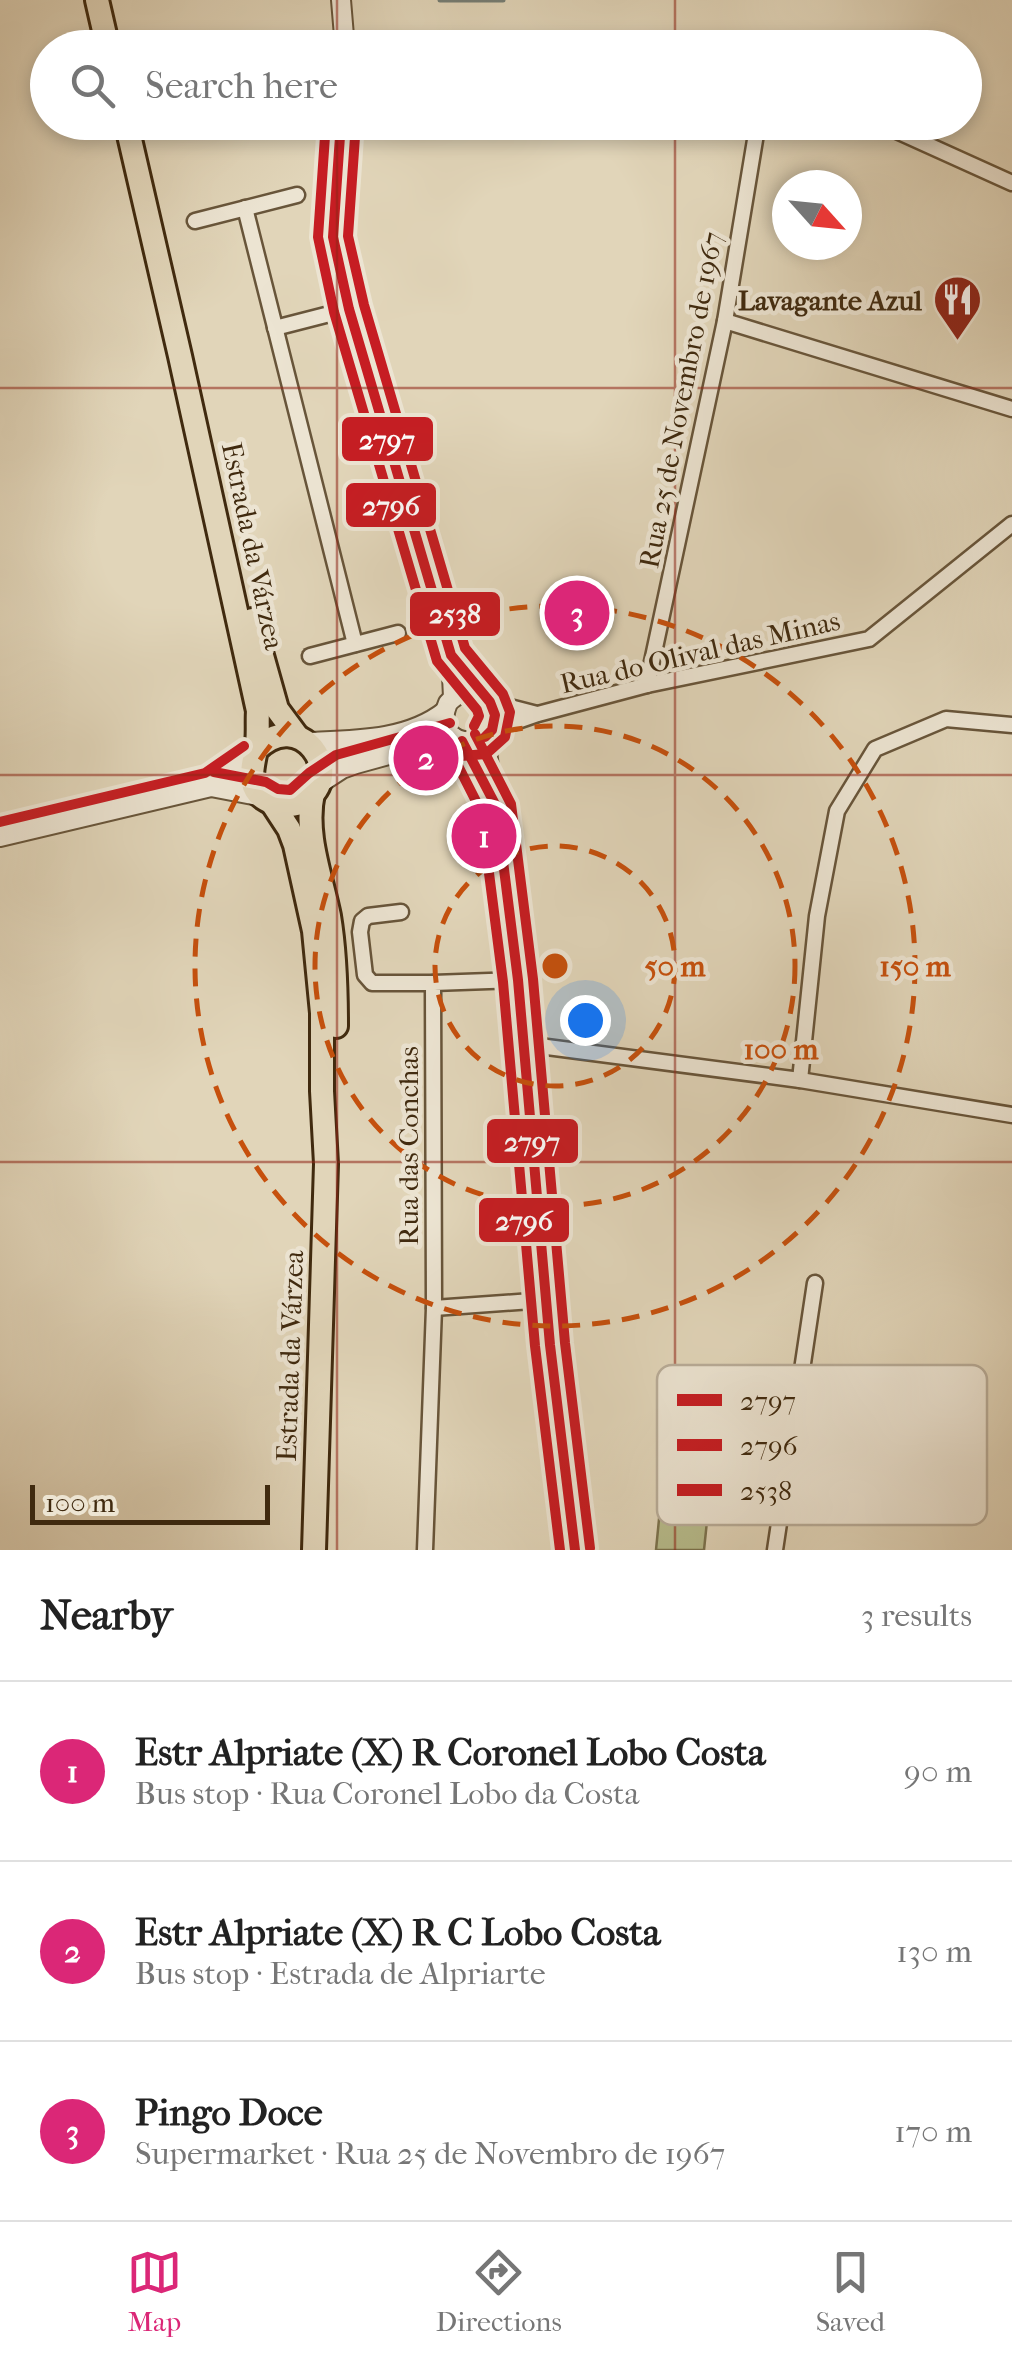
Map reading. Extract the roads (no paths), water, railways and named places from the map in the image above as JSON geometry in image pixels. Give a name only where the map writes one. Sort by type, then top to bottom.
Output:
[{"type":"main road","points":[[97,0],[104,30]]},
{"type":"main road","name":"Estrada da Várzea","points":[[130,140],[258,710],[251,776],[289,829],[314,932],[322,1013],[326,1164],[314,1550]]},
{"type":"main road","name":"Estrada da Várzea","points":[[180,356],[277,710],[316,751],[320,762],[309,820],[330,920],[336,984],[335,1091],[326,1164]]},
{"type":"main road","points":[[254,754],[273,738],[284,735],[302,739]]},
{"type":"main road","points":[[268,800],[294,804],[316,788]]},
{"type":"street","points":[[341,0],[344,30]]},
{"type":"street","points":[[341,140],[333,237],[349,309],[451,655],[449,704],[444,720],[496,806]]},
{"type":"street","name":"Rua 25 de Novembro de 1967","points":[[647,686],[726,321],[755,140]]},
{"type":"street","points":[[917,140],[1012,183]]},
{"type":"street","points":[[196,221],[297,195]]},
{"type":"street","points":[[244,208],[355,644]]},
{"type":"street","points":[[275,328],[349,309]]},
{"type":"street","points":[[726,321],[1012,410]]},
{"type":"street","name":"Rua do Olival das Minas","points":[[489,733],[538,714],[647,686],[869,639],[1012,524]]},
{"type":"street","points":[[310,656],[398,632]]},
{"type":"street","points":[[451,655],[487,699],[495,716],[489,733],[496,806],[518,980],[545,1300],[575,1550]]},
{"type":"street","points":[[302,739],[356,740],[396,734],[432,720],[463,692],[474,692],[487,699]]},
{"type":"street","name":"Rua do Olival das Minas","points":[[487,699],[538,714]]},
{"type":"street","points":[[800,1080],[818,916],[837,811],[875,749],[946,718],[1012,725]]},
{"type":"street","points":[[316,788],[356,764],[458,739],[478,741],[489,733]]},
{"type":"street","points":[[0,836],[211,787],[254,754]]},
{"type":"street","points":[[211,787],[268,800]]},
{"type":"street","points":[[400,912],[368,916],[362,921],[365,975],[372,982],[518,980]]},
{"type":"street","name":"Rua das Conchas","points":[[425,1550],[434,1308],[433,983]]},
{"type":"street","points":[[524,1044],[800,1080],[1012,1115]]},
{"type":"street","points":[[803,1365],[815,1283]]},
{"type":"street","points":[[434,1308],[545,1300]]},
{"type":"street","points":[[775,1550],[779,1525]]},
{"type":"waterway","points":[[440,0],[503,0]]},
{"type":"place","name":"Lavagante Azul","points":[[957,342]]},
{"type":"place","name":"Pingo Doce","points":[[577,613]]},
{"type":"place","name":"Estr Alpriate (X) R C Lobo Costa","points":[[426,758]]},
{"type":"place","name":"Estr Alpriate (X) R Coronel Lobo Costa","points":[[484,836]]}]
